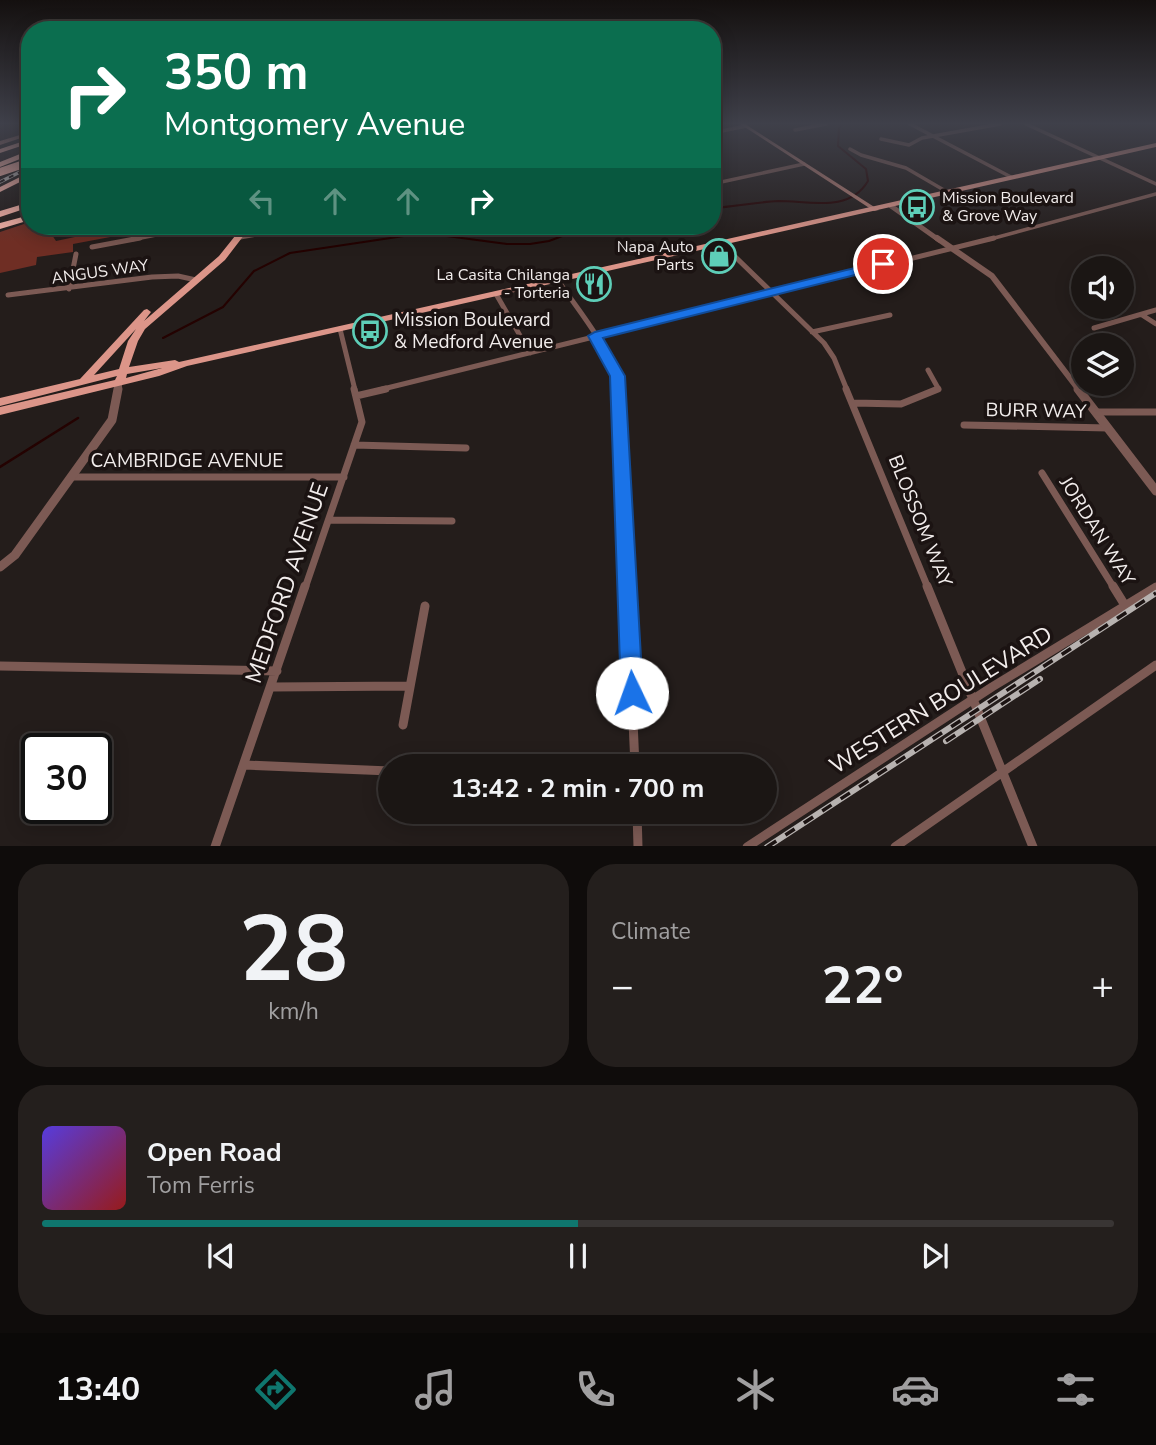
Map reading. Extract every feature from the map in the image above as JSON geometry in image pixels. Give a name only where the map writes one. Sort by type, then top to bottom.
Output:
[{"type":"highway","points":[[0,173],[21,164]]},
{"type":"highway","points":[[0,173],[21,172]]},
{"type":"highway","points":[[0,190],[21,177]]},
{"type":"highway","points":[[0,217],[21,208]]},
{"type":"highway","points":[[0,217],[21,214]]},
{"type":"highway","points":[[0,226],[21,220]]},
{"type":"main road","points":[[0,402],[83,381],[159,373],[185,363],[950,193],[1070,163]]},
{"type":"main road","points":[[804,164],[876,209]]},
{"type":"main road","points":[[120,375],[142,327],[222,258],[241,235]]},
{"type":"main road","points":[[83,381],[149,311],[183,285],[196,280]]},
{"type":"main road","points":[[120,342],[115,356],[120,375]]},
{"type":"main road","points":[[129,353],[140,361],[159,364],[185,363]]},
{"type":"main road","points":[[0,411],[159,364]]},
{"type":"street","points":[[891,163],[906,168],[950,193]]},
{"type":"street","points":[[986,163],[1011,177]]},
{"type":"street","points":[[1113,163],[1156,184]]},
{"type":"street","points":[[721,182],[804,164]]},
{"type":"street","points":[[356,396],[1156,194]]},
{"type":"street","points":[[891,206],[992,276],[1156,491]]},
{"type":"street","points":[[92,247],[154,235]]},
{"type":"street","points":[[239,238],[256,235]]},
{"type":"street","name":"BLOSSOM WAY","points":[[722,244],[812,332],[834,358],[1034,846]]},
{"type":"street","points":[[69,289],[76,254]]},
{"type":"street","name":"ANGUS WAY","points":[[8,295],[170,276],[196,280]]},
{"type":"street","points":[[558,280],[595,336],[617,376],[634,754]]},
{"type":"street","points":[[496,294],[530,353]]},
{"type":"street","points":[[1094,328],[1156,310]]},
{"type":"street","points":[[1142,314],[1156,324]]},
{"type":"street","points":[[812,332],[890,315]]},
{"type":"street","name":"MEDFORD AVENUE","points":[[215,846],[278,671],[362,422],[340,328]]},
{"type":"street","points":[[854,403],[901,404],[919,395],[936,391],[938,388],[928,370]]},
{"type":"street","points":[[0,567],[15,555],[112,420],[120,375]]},
{"type":"street","points":[[1095,412],[1156,412]]},
{"type":"street","name":"BURR WAY","points":[[964,425],[1108,428]]},
{"type":"street","points":[[354,445],[466,448]]},
{"type":"street","name":"JORDAN WAY","points":[[1042,473],[1125,607]]},
{"type":"street","name":"CAMBRIDGE AVENUE","points":[[73,477],[344,477]]},
{"type":"street","points":[[329,520],[452,521]]},
{"type":"street","name":"WESTERN BOULEVARD","points":[[747,846],[973,700],[1156,587]]},
{"type":"street","points":[[403,725],[425,606]]},
{"type":"street","points":[[895,846],[1004,773],[1156,665]]},
{"type":"street","points":[[0,666],[278,671]]},
{"type":"street","points":[[272,687],[410,686]]},
{"type":"street","points":[[244,765],[378,771]]},
{"type":"street","points":[[637,824],[638,846]]},
{"type":"shaded area","points":[[21,225],[21,235],[52,235],[56,241],[84,235],[121,235],[73,244],[73,252],[37,257],[36,265],[0,273],[0,232]]},
{"type":"waterway","points":[[721,207],[778,201],[828,203],[850,198],[868,181],[866,169],[859,163]]},
{"type":"waterway","points":[[163,338],[223,307],[254,271],[290,253],[411,235]]},
{"type":"waterway","points":[[439,235],[507,244],[530,244],[565,235]]},
{"type":"waterway","points":[[0,467],[78,418]]},
{"type":"railway","points":[[0,182],[21,172]]},
{"type":"railway","points":[[769,846],[1156,593]]},
{"type":"railway","points":[[946,741],[1040,679]]},
{"type":"place","name":"Mission Boulevard & Grove Way","points":[[917,207]]},
{"type":"place","name":"Napa Auto Parts","points":[[719,256]]},
{"type":"place","name":"La Casita Chilanga - Torteria","points":[[594,284]]},
{"type":"place","name":"Mission Boulevard & Medford Avenue","points":[[370,331]]},
{"type":"route","points":[[632,693],[617,376],[595,336],[883,264]]}]
